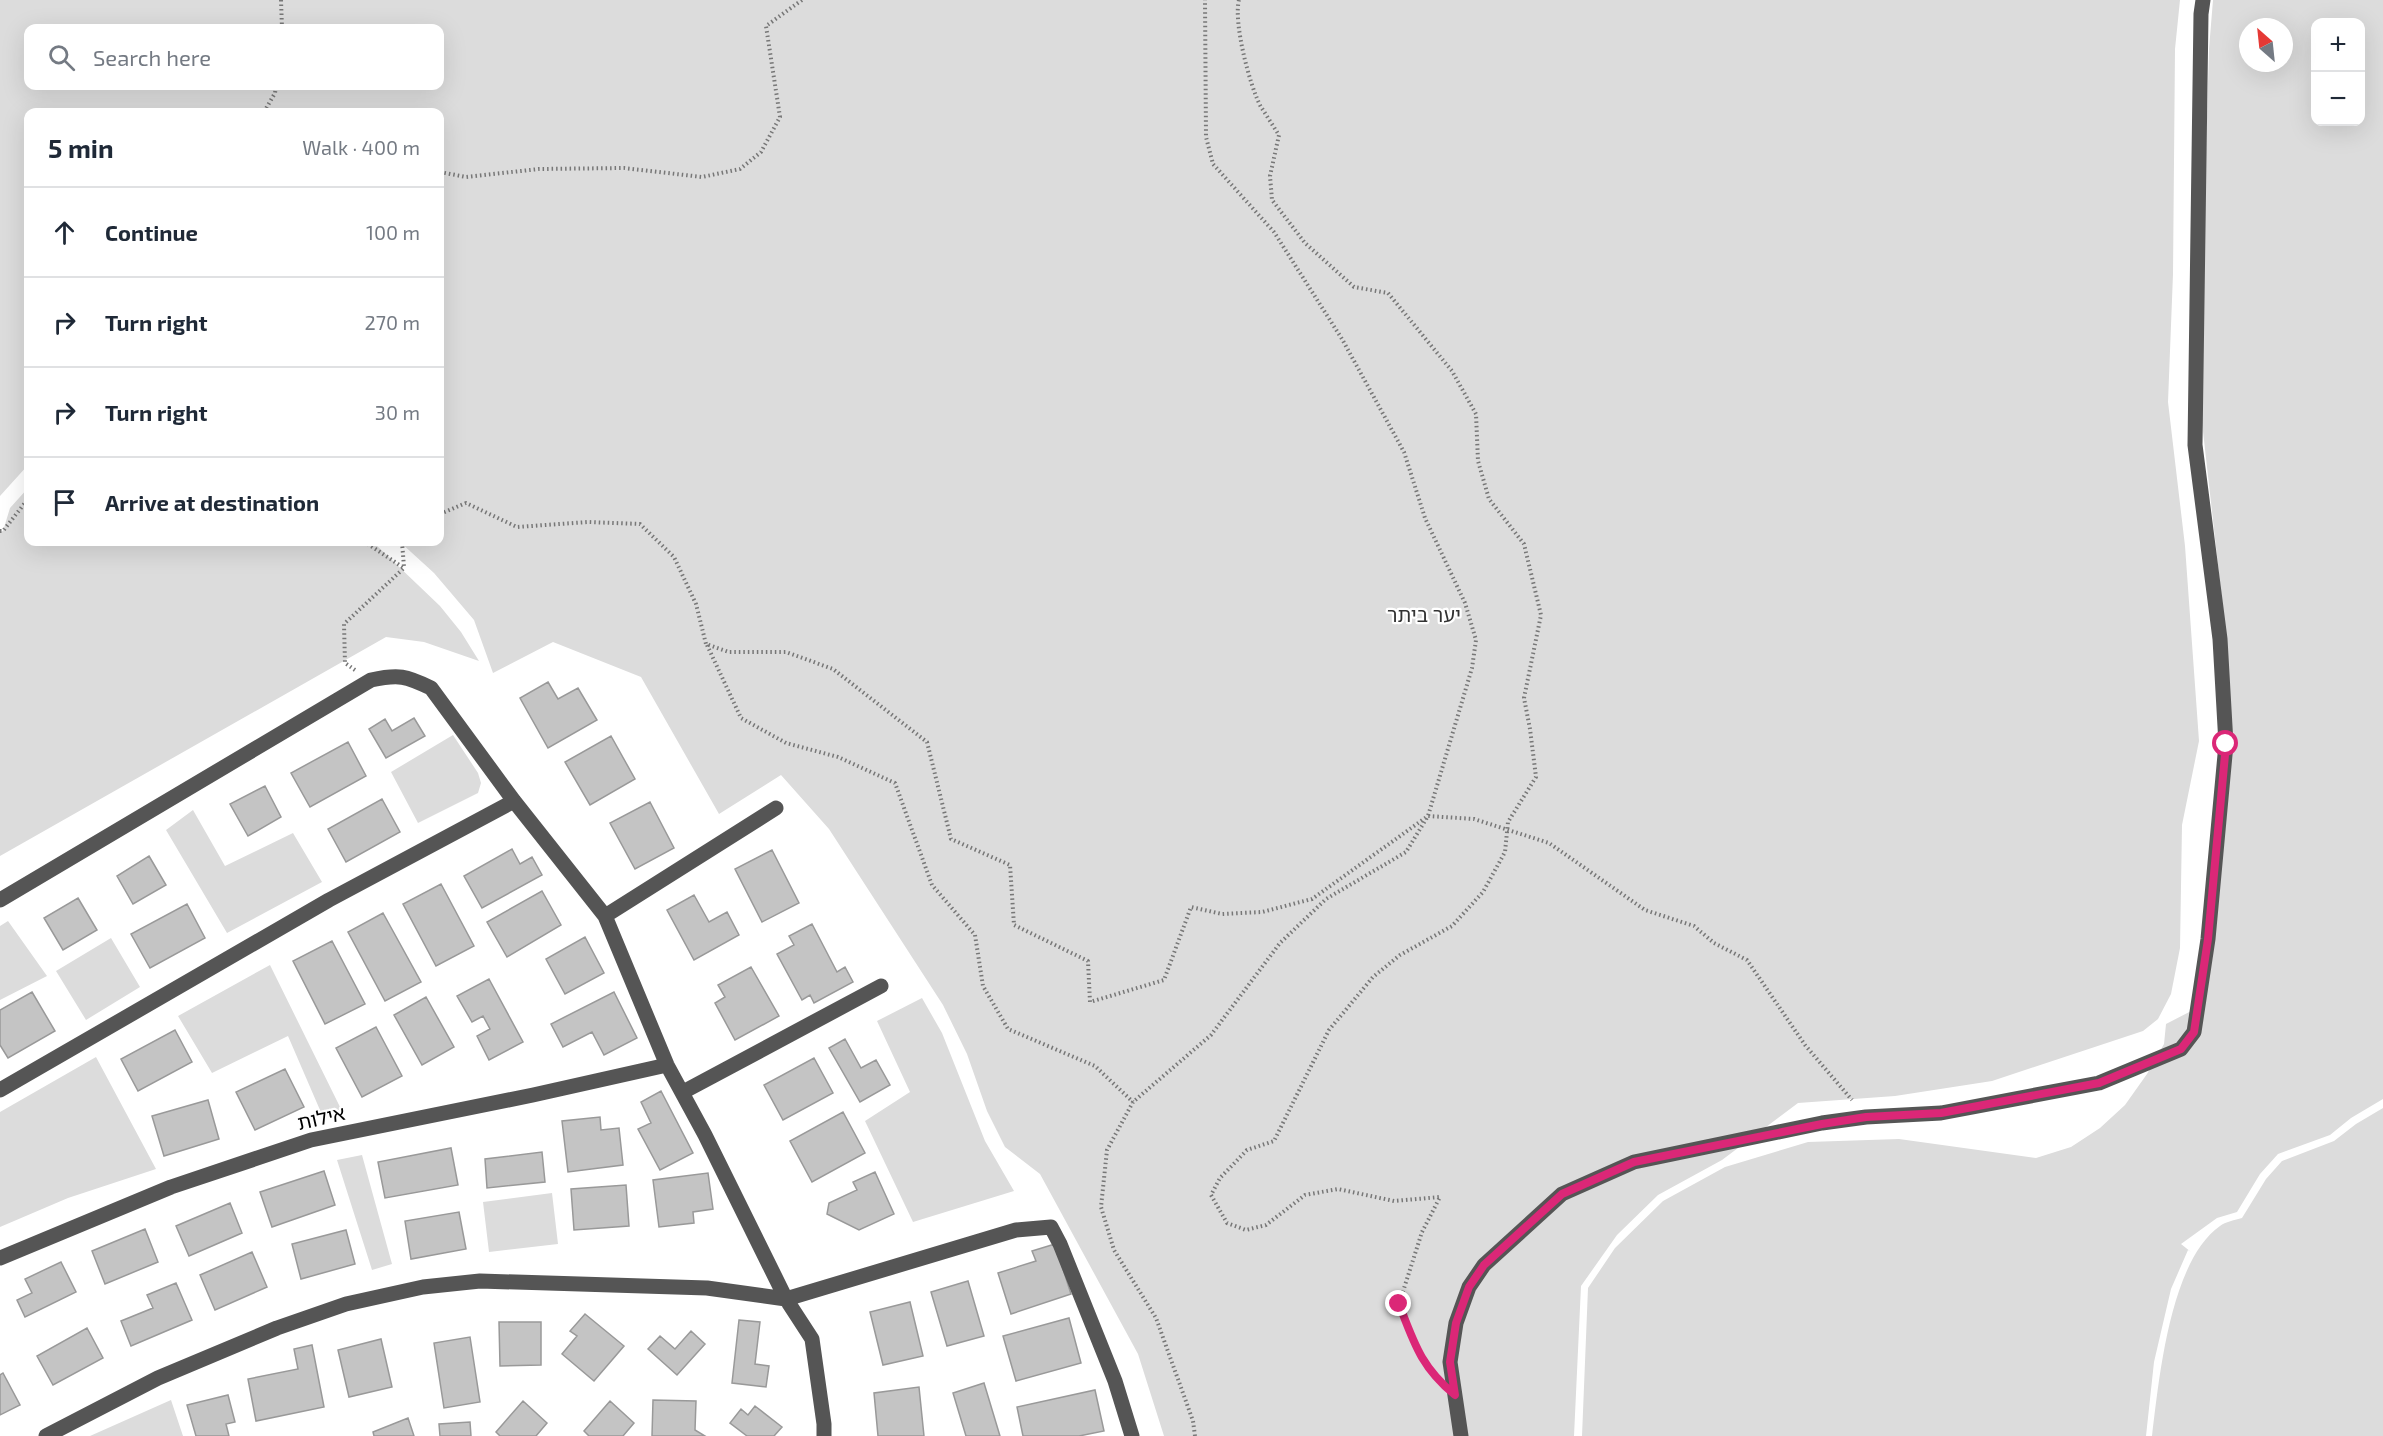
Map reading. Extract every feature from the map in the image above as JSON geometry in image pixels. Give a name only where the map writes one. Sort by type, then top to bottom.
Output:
[{"type":"street","points":[[1461,1436],[1450,1362],[1456,1323],[1469,1287],[1484,1265],[1562,1194],[1634,1162],[1822,1124],[1866,1117],[1941,1113],[2099,1083],[2181,1049],[2194,1032],[2208,939],[2226,744],[2220,639],[2195,445],[2200,14],[2203,0]]},
{"type":"street","points":[[0,900],[371,680],[393,675],[432,688],[514,801],[605,916],[667,1065],[683,1092],[786,1299],[812,1339],[824,1436]]},
{"type":"street","points":[[0,1090],[329,900],[514,801]]},
{"type":"street","points":[[605,916],[776,808]]},
{"type":"street","points":[[683,1092],[881,986]]},
{"type":"street","name":"אילות","points":[[0,1258],[171,1187],[311,1140],[667,1065]]},
{"type":"street","points":[[46,1436],[158,1378],[255,1336],[346,1304],[423,1287],[480,1281],[707,1288],[786,1299],[1016,1230],[1051,1227],[1115,1381],[1132,1436]]},
{"type":"path","points":[[281,0],[282,24]]},
{"type":"path","points":[[444,173],[466,177],[539,169],[624,168],[702,177],[740,169],[761,152],[780,117],[766,26],[802,0]]},
{"type":"path","points":[[1195,1436],[1193,1421],[1156,1318],[1114,1250],[1101,1207],[1107,1150],[1132,1102],[1211,1035],[1280,943],[1326,899],[1406,852],[1428,816],[1472,668],[1476,640],[1465,603],[1425,519],[1404,452],[1376,400],[1342,339],[1274,232],[1213,164],[1206,137],[1205,0]]},
{"type":"path","points":[[1239,0],[1240,33],[1249,76],[1260,105],[1279,135],[1270,176],[1272,200],[1305,243],[1354,287],[1388,293],[1452,371],[1476,414],[1478,461],[1489,499],[1524,544],[1541,615],[1524,698],[1536,777],[1508,822],[1505,852],[1483,892],[1452,926],[1400,955],[1373,977],[1329,1030],[1274,1141],[1247,1150],[1220,1178],[1211,1195],[1227,1222],[1246,1230],[1266,1225],[1305,1195],[1338,1190],[1394,1201],[1440,1197],[1422,1232],[1399,1304],[1415,1347],[1435,1379],[1455,1395]]},
{"type":"path","points":[[266,108],[275,90]]},
{"type":"path","points":[[444,512],[466,503],[517,527],[588,522],[640,524],[675,557],[696,604],[706,644],[741,718],[786,742],[838,757],[895,783],[932,885],[975,935],[983,986],[1008,1029],[1095,1066],[1132,1102]]},
{"type":"path","points":[[0,531],[3,531],[24,504]]},
{"type":"path","points":[[371,546],[404,568]]},
{"type":"path","points":[[402,546],[404,568]]},
{"type":"path","points":[[371,680],[345,663],[344,624],[404,568]]},
{"type":"path","points":[[706,644],[729,652],[786,652],[833,669],[927,742],[951,839],[1010,865],[1014,925],[1088,961],[1090,1002],[1164,980],[1191,907],[1222,914],[1262,912],[1312,899],[1428,816],[1474,819],[1549,843],[1645,910],[1694,926],[1714,943],[1748,960],[1805,1045],[1866,1117]]},
{"type":"green space","name":"יער ביתר","points":[[0,0],[2180,0],[2175,49],[2173,274],[2168,402],[2185,546],[2199,741],[2182,825],[2180,948],[2171,994],[2158,1019],[2143,1031],[1992,1081],[1895,1096],[1798,1103],[1722,1160],[1658,1195],[1617,1235],[1581,1286],[1574,1436],[1164,1436],[1138,1354],[1040,1174],[1005,1147],[987,1111],[967,1054],[943,1005],[829,829],[781,775],[719,814],[641,677],[553,642],[493,673],[474,620],[434,573],[404,546],[444,546],[444,108],[24,108],[24,469],[0,496]]},
{"type":"green space","points":[[2213,0],[2383,0],[2383,1099],[2351,1118],[2330,1135],[2278,1154],[2260,1174],[2237,1212],[2217,1218],[2181,1244],[2191,1252],[2188,1250],[2171,1289],[2154,1362],[2146,1436],[1582,1436],[1588,1288],[1615,1248],[1663,1201],[1725,1167],[1808,1142],[1899,1139],[2036,1158],[2071,1147],[2100,1128],[2125,1105],[2147,1074],[2164,1044],[2166,1024],[2197,1008],[2212,961],[2224,834],[2225,627],[2199,396],[2209,49]]},
{"type":"green space","points":[[24,492],[24,546],[377,546],[440,606],[461,632],[479,661],[424,642],[386,637],[0,856],[0,532],[3,531],[10,508]]},
{"type":"green space","points":[[453,735],[478,773],[481,783],[478,793],[418,823],[391,772]]},
{"type":"green space","points":[[193,810],[225,866],[293,833],[322,882],[227,933],[166,830]]},
{"type":"green space","points":[[8,921],[47,976],[0,1000],[0,926]]},
{"type":"green space","points":[[111,938],[140,987],[86,1020],[56,971]]},
{"type":"green space","points":[[270,965],[341,1109],[323,1117],[288,1036],[212,1073],[178,1016]]},
{"type":"green space","points":[[922,998],[942,1033],[985,1141],[1014,1191],[913,1222],[865,1121],[910,1092],[877,1021]]},
{"type":"green space","points":[[96,1057],[156,1169],[68,1198],[0,1227],[0,1112]]},
{"type":"green space","points":[[2383,1108],[2383,1436],[2152,1436],[2163,1354],[2170,1323],[2178,1293],[2189,1266],[2203,1243],[2222,1225],[2242,1218],[2266,1179],[2282,1161],[2334,1141],[2356,1124]]},
{"type":"green space","points":[[362,1155],[392,1264],[372,1270],[337,1160]]},
{"type":"green space","points":[[552,1193],[558,1244],[489,1252],[483,1202]]},
{"type":"green space","points":[[171,1400],[183,1436],[90,1436]]},
{"type":"building","points":[[548,682],[558,699],[578,688],[597,720],[548,748],[520,698]]},
{"type":"building","points":[[414,718],[425,736],[386,758],[369,729],[385,719],[392,731]]},
{"type":"building","points":[[611,736],[635,779],[590,805],[565,762]]},
{"type":"building","points":[[348,742],[366,776],[310,807],[291,773]]},
{"type":"building","points":[[265,786],[281,817],[248,836],[230,804]]},
{"type":"building","points":[[382,799],[400,832],[346,862],[328,829]]},
{"type":"building","points":[[650,802],[674,848],[635,869],[610,823]]},
{"type":"building","points":[[512,849],[520,864],[532,857],[542,875],[482,908],[464,876]]},
{"type":"building","points":[[772,850],[799,903],[762,922],[735,869]]},
{"type":"building","points":[[149,856],[166,885],[133,904],[117,876]]},
{"type":"building","points":[[441,884],[474,946],[436,966],[403,904]]},
{"type":"building","points":[[542,891],[561,925],[507,957],[487,922]]},
{"type":"building","points":[[694,895],[709,922],[727,912],[739,935],[694,960],[667,910]]},
{"type":"building","points":[[78,898],[97,930],[63,950],[44,918]]},
{"type":"building","points":[[187,904],[205,938],[150,968],[131,934]]},
{"type":"building","points":[[383,913],[421,982],[385,1001],[348,932]]},
{"type":"building","points":[[812,924],[837,972],[845,967],[853,982],[814,1003],[810,995],[802,1000],[777,954],[794,945],[789,936]]},
{"type":"building","points":[[585,937],[604,973],[565,994],[546,959]]},
{"type":"building","points":[[332,941],[365,1004],[325,1024],[293,961]]},
{"type":"building","points":[[751,967],[779,1016],[735,1040],[715,1003],[725,997],[718,985]]},
{"type":"building","points":[[489,979],[523,1042],[489,1060],[477,1036],[490,1029],[483,1016],[472,1022],[457,996]]},
{"type":"building","points":[[32,992],[55,1031],[8,1058],[0,1045],[0,1010]]},
{"type":"building","points":[[614,992],[637,1038],[604,1055],[592,1032],[563,1047],[551,1024]]},
{"type":"building","points":[[426,997],[454,1047],[422,1065],[394,1015]]},
{"type":"building","points":[[376,1027],[402,1076],[362,1097],[336,1048]]},
{"type":"building","points":[[175,1030],[192,1062],[138,1091],[121,1059]]},
{"type":"building","points":[[845,1039],[861,1068],[876,1060],[890,1085],[860,1102],[829,1048]]},
{"type":"building","points":[[814,1058],[833,1093],[783,1120],[764,1085]]},
{"type":"building","points":[[285,1069],[304,1107],[255,1130],[236,1092]]},
{"type":"building","points":[[661,1091],[693,1153],[660,1170],[638,1129],[651,1123],[641,1102]]},
{"type":"building","points":[[208,1100],[219,1139],[164,1156],[152,1116]]},
{"type":"building","points":[[843,1112],[865,1153],[812,1182],[790,1141]]},
{"type":"building","points":[[600,1117],[601,1130],[619,1128],[623,1165],[568,1172],[562,1121]]},
{"type":"building","points":[[451,1148],[458,1185],[385,1198],[378,1162]]},
{"type":"building","points":[[542,1152],[545,1182],[487,1188],[485,1159]]},
{"type":"building","points":[[324,1171],[335,1205],[272,1227],[260,1192]]},
{"type":"building","points":[[875,1172],[894,1214],[859,1230],[827,1214],[829,1203],[857,1190],[853,1182]]},
{"type":"building","points":[[708,1173],[713,1209],[693,1212],[694,1223],[659,1227],[653,1180]]},
{"type":"building","points":[[626,1185],[629,1226],[574,1230],[571,1189]]},
{"type":"building","points":[[230,1203],[242,1233],[189,1256],[176,1226]]},
{"type":"building","points":[[459,1212],[466,1249],[411,1259],[405,1221]]},
{"type":"building","points":[[145,1229],[158,1262],[105,1284],[92,1251]]},
{"type":"building","points":[[346,1230],[355,1264],[301,1279],[292,1244]]},
{"type":"building","points":[[1055,1244],[1071,1294],[1011,1314],[998,1273],[1036,1261],[1032,1251]]},
{"type":"building","points":[[252,1252],[267,1287],[215,1310],[200,1275]]},
{"type":"building","points":[[61,1262],[76,1292],[25,1317],[17,1300],[32,1293],[25,1279]]},
{"type":"building","points":[[968,1281],[984,1336],[947,1346],[931,1292]]},
{"type":"building","points":[[176,1283],[192,1320],[131,1346],[121,1321],[153,1308],[147,1295]]},
{"type":"building","points":[[910,1302],[923,1356],[883,1365],[870,1312]]},
{"type":"building","points":[[585,1314],[624,1346],[594,1381],[562,1354],[577,1336],[570,1331]]},
{"type":"building","points":[[1069,1318],[1081,1363],[1016,1381],[1003,1336]]},
{"type":"building","points":[[739,1320],[760,1322],[755,1364],[769,1366],[766,1387],[732,1383]]},
{"type":"building","points":[[499,1322],[541,1322],[541,1365],[500,1366]]},
{"type":"building","points":[[87,1328],[103,1358],[53,1385],[37,1356]]},
{"type":"building","points":[[691,1331],[705,1344],[677,1375],[648,1349],[660,1336],[675,1349]]},
{"type":"building","points":[[470,1337],[480,1402],[444,1408],[434,1343]]},
{"type":"building","points":[[381,1339],[392,1387],[349,1397],[338,1350]]},
{"type":"building","points":[[312,1345],[324,1407],[256,1421],[248,1379],[298,1369],[294,1349]]},
{"type":"building","points":[[3,1373],[20,1405],[0,1415],[0,1375]]},
{"type":"building","points":[[984,1383],[1000,1436],[966,1436],[953,1393]]},
{"type":"building","points":[[919,1387],[924,1436],[878,1436],[874,1393]]},
{"type":"building","points":[[1095,1390],[1104,1431],[1079,1436],[1023,1436],[1017,1407]]},
{"type":"building","points":[[228,1395],[235,1422],[226,1424],[229,1436],[196,1436],[187,1405]]},
{"type":"building","points":[[653,1400],[696,1401],[695,1430],[705,1436],[652,1436]]},
{"type":"building","points":[[523,1401],[547,1423],[536,1436],[500,1436],[496,1432]]},
{"type":"building","points":[[610,1401],[634,1423],[623,1436],[589,1436],[584,1431]]},
{"type":"building","points":[[755,1406],[782,1427],[774,1436],[747,1436],[730,1423],[741,1409],[748,1415]]},
{"type":"building","points":[[408,1418],[414,1436],[374,1436],[373,1432]]},
{"type":"building","points":[[470,1422],[471,1436],[440,1436],[439,1424]]},
{"type":"route","points":[[1399,1304],[1415,1347],[1435,1379],[1455,1395],[1450,1362],[1456,1323],[1469,1287],[1484,1265],[1562,1194],[1634,1162],[1822,1124],[1866,1117],[1941,1113],[2099,1083],[2181,1049],[2194,1032],[2208,939],[2226,744]]}]
